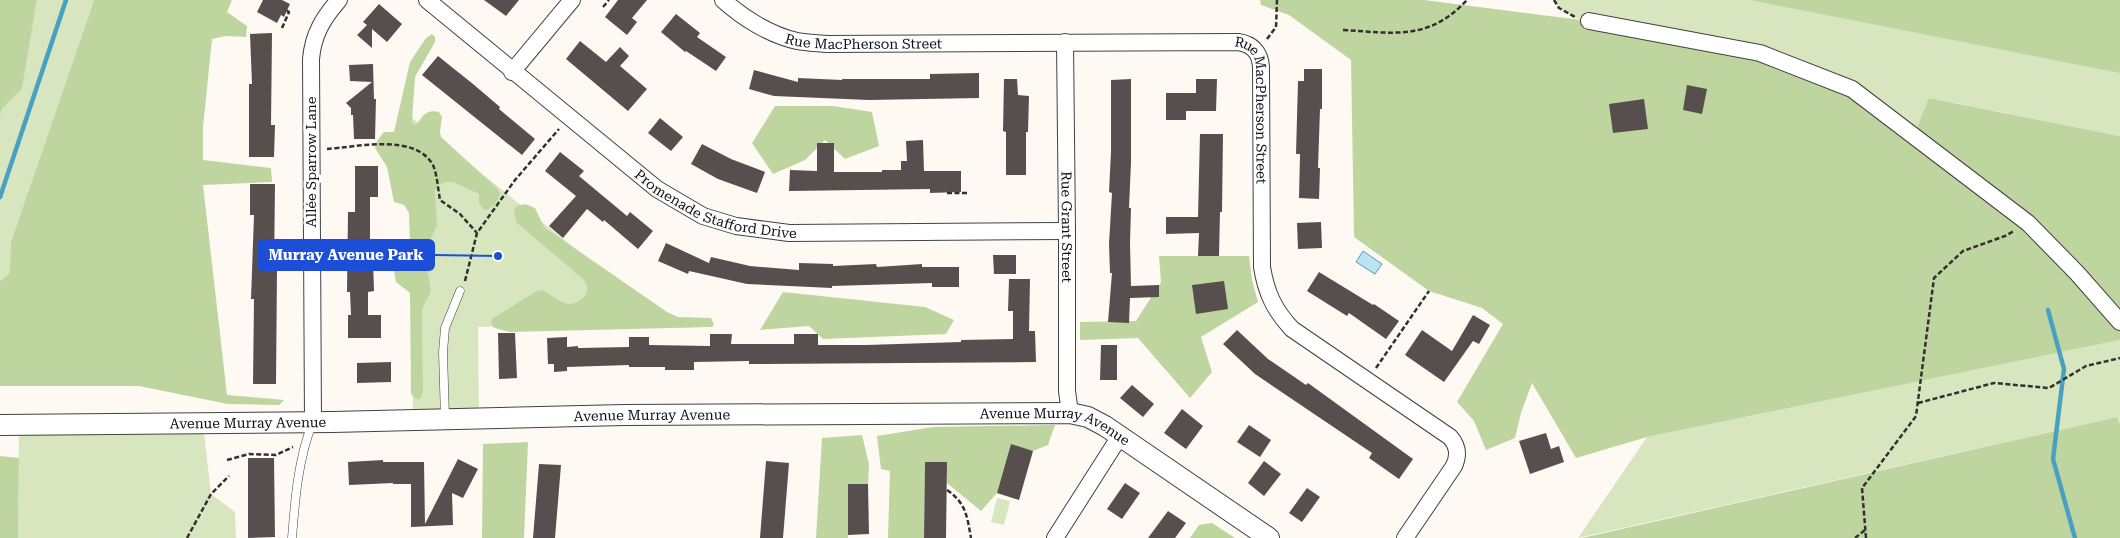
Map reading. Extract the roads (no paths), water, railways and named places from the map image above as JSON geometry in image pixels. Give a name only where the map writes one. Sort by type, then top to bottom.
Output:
[{"type":"street","name":"Allée Sparrow Lane","points":[[309,431],[312,47],[320,24],[339,0]]},
{"type":"street","name":"Promenade Stafford Drive","points":[[427,0],[512,72],[657,189],[703,216],[736,226],[789,233],[1067,232]]},
{"type":"street","points":[[512,72],[572,0]]},
{"type":"street","name":"Rue MacPherson Street","points":[[723,0],[744,16],[763,27],[797,40],[828,44],[1238,42],[1245,43],[1257,52],[1261,67],[1262,267],[1265,286],[1271,302],[1292,329],[1450,437],[1457,448],[1457,460],[1454,466],[1405,538]]},
{"type":"street","points":[[1589,21],[1760,52],[1852,89],[2028,223],[2077,273],[2120,322]]},
{"type":"street","name":"Rue Grant Street","points":[[1065,42],[1067,391],[1070,413]]},
{"type":"street","name":"Avenue Murray Avenue","points":[[0,424],[309,431],[445,418],[624,415],[1070,413],[1088,417],[1120,436],[1269,538]]},
{"type":"street","points":[[1055,538],[1120,436]]},
{"type":"lane","points":[[445,418],[443,371],[445,328],[460,291]]},
{"type":"lane","points":[[292,538],[296,499],[309,431]]},
{"type":"water","points":[[1363,251],[1382,264],[1375,274],[1356,262]]},
{"type":"waterway","points":[[0,197],[66,0]]},
{"type":"waterway","points":[[2048,310],[2064,369],[2053,459],[2075,538]]},
{"type":"place","name":"Murray Avenue Park","points":[[498,256]]}]
